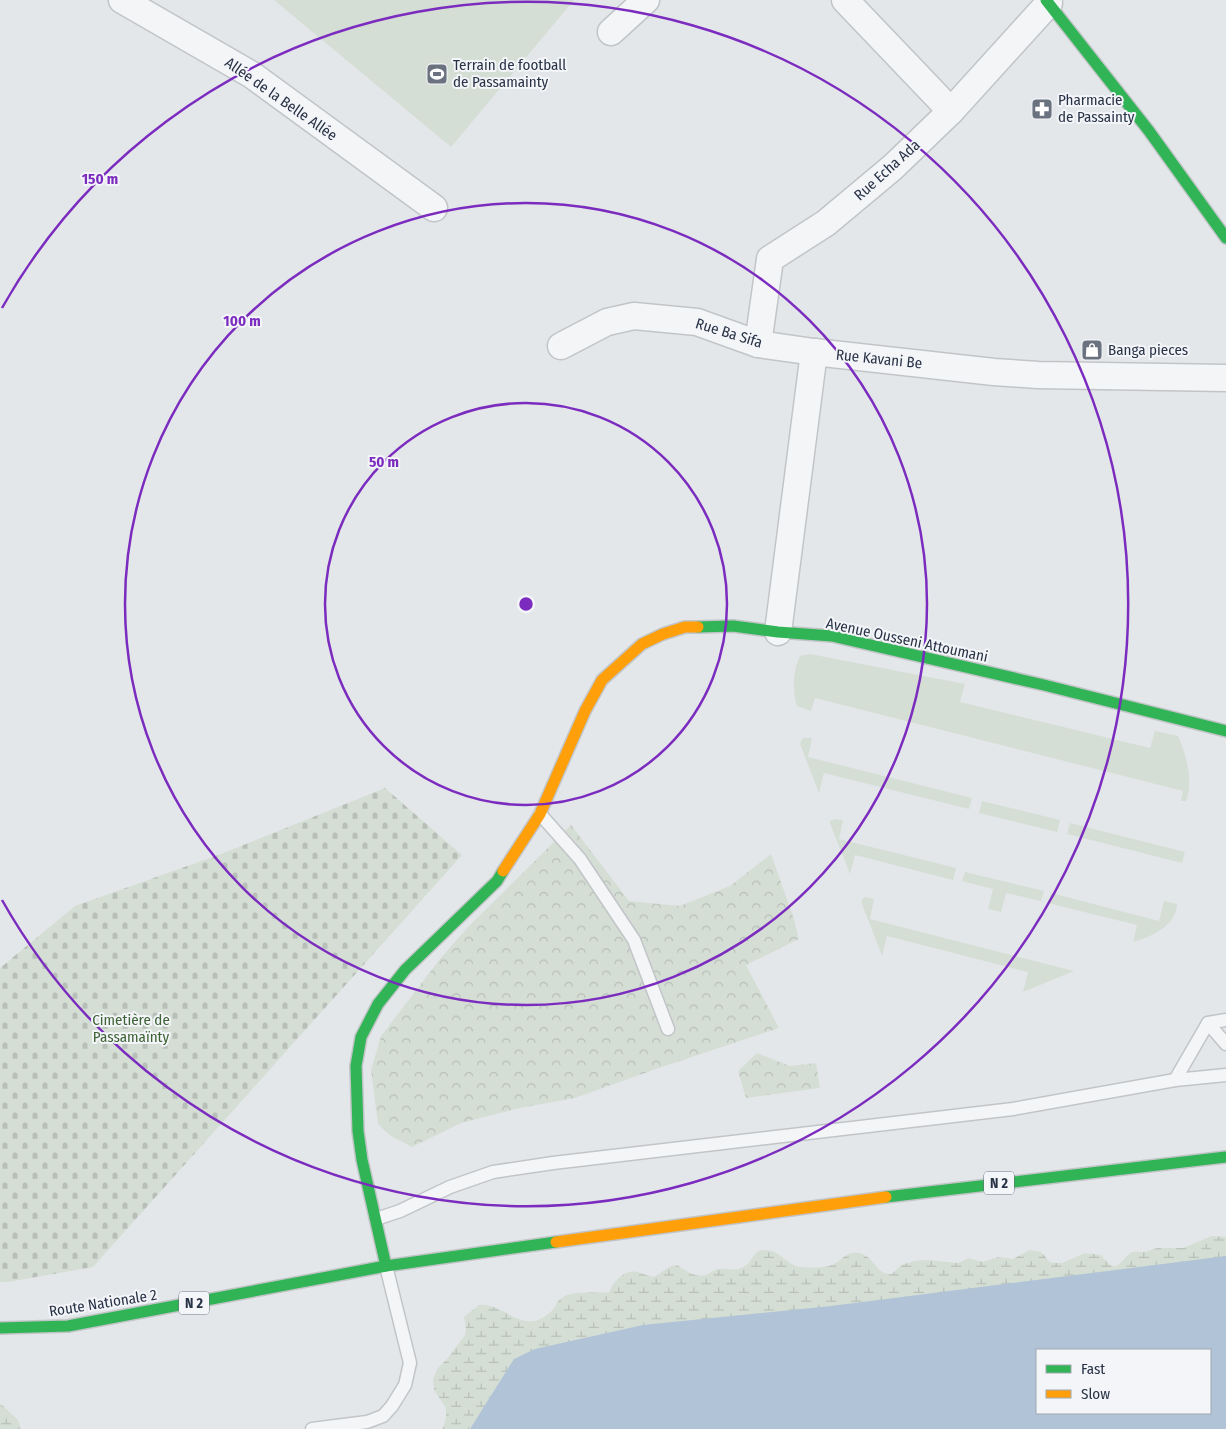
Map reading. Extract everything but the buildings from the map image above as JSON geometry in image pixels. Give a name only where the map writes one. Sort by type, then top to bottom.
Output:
[{"type":"main road","points":[[1048,2],[1149,131],[1226,238]]},
{"type":"main road","name":"Avenue Ousseni Attoumani","points":[[386,1266],[358,1131],[356,1066],[361,1037],[378,1004],[405,970],[497,880],[540,814],[585,711],[602,680],[642,644],[663,634],[685,627],[733,626],[832,636],[1226,730]]},
{"type":"main road","name":"N 2","points":[[386,1266],[829,1204],[1226,1157]]},
{"type":"main road","name":"Route Nationale 2","points":[[0,1328],[68,1326],[386,1266]]},
{"type":"street","name":"Allée de la Belle Allée","points":[[122,0],[252,75],[434,208]]},
{"type":"street","points":[[611,32],[646,0]]},
{"type":"street","points":[[845,0],[951,111]]},
{"type":"street","name":"Rue Echa Ada","points":[[758,344],[770,259],[826,223],[893,167],[951,111],[1048,2]]},
{"type":"street","name":"Rue Ba Sifa","points":[[561,346],[607,322],[634,316],[697,322],[758,344],[814,352]]},
{"type":"street","name":"Rue Kavani Be","points":[[778,632],[814,352],[1038,375],[1226,378]]},
{"type":"lane","points":[[540,814],[580,859],[634,940],[668,1029]]},
{"type":"lane","points":[[1208,1023],[1226,1020]]},
{"type":"lane","points":[[1175,1080],[1208,1023]]},
{"type":"lane","points":[[1208,1023],[1226,1044]]},
{"type":"lane","points":[[376,1219],[400,1211],[450,1187],[493,1172],[553,1163],[1013,1109],[1175,1080],[1226,1075]]},
{"type":"lane","points":[[312,1429],[367,1422],[383,1416],[392,1406],[405,1385],[410,1363],[386,1266]]},
{"type":"green space","name":"Terrain de football de Passamainty","points":[[274,0],[574,0],[451,147]]},
{"type":"green space","points":[[810,654],[965,684],[960,702],[1150,748],[1155,731],[1178,736],[1184,751],[1189,777],[1186,801],[1181,801],[1183,791],[815,698],[811,711],[797,706],[794,687],[796,668],[800,656]]},
{"type":"green space","points":[[803,738],[812,738],[808,757],[972,798],[969,809],[824,773],[819,793],[800,744]]},
{"type":"green space","name":"Cimetière de Passamaïnty","points":[[385,788],[462,855],[93,1267],[0,1282],[0,968],[75,906],[221,854]]},
{"type":"green space","points":[[982,801],[1060,820],[1057,832],[979,813]]},
{"type":"green space","points":[[835,819],[843,820],[839,839],[956,868],[953,880],[855,855],[850,874],[830,823],[830,821]]},
{"type":"green space","points":[[1070,823],[1185,852],[1182,863],[1067,834]]},
{"type":"green space","points":[[571,825],[629,901],[680,906],[730,886],[771,854],[799,939],[746,965],[779,1028],[575,1098],[520,1108],[461,1123],[412,1147],[391,1136],[378,1124],[371,1070],[381,1036],[440,959],[468,927]]},
{"type":"green space","points":[[965,872],[1044,891],[1041,901],[1006,893],[1001,912],[988,909],[993,889],[962,881]]},
{"type":"green space","points":[[1051,893],[1159,921],[1164,901],[1177,904],[1176,912],[1167,924],[1155,934],[1133,942],[1137,925],[1048,903]]},
{"type":"green space","points":[[865,897],[874,899],[870,919],[1074,971],[1023,992],[1028,972],[887,936],[882,956],[862,904],[862,900]]},
{"type":"green space","points":[[757,1053],[790,1066],[816,1063],[820,1088],[746,1098],[738,1071]]},
{"type":"green space","points":[[1212,1236],[1226,1237],[1226,1429],[442,1429],[446,1419],[446,1408],[434,1390],[433,1379],[438,1368],[465,1335],[464,1317],[479,1305],[493,1307],[520,1319],[534,1321],[547,1315],[559,1300],[568,1295],[609,1292],[617,1280],[628,1272],[638,1272],[654,1277],[671,1266],[677,1265],[690,1273],[701,1276],[717,1269],[742,1268],[760,1250],[770,1250],[796,1266],[809,1268],[832,1265],[849,1254],[857,1253],[867,1256],[883,1272],[892,1274],[901,1265],[914,1261],[927,1260],[958,1263],[969,1258],[982,1262],[999,1257],[1013,1259],[1030,1250],[1041,1252],[1050,1262],[1062,1263],[1085,1253],[1101,1255],[1111,1265],[1117,1266],[1132,1252],[1145,1252],[1157,1248],[1183,1248]]},
{"type":"green space","points":[[0,1403],[18,1420],[21,1429],[0,1429]]},
{"type":"water","points":[[1226,1256],[1226,1429],[470,1429],[514,1359],[535,1349],[643,1325],[831,1306]]},
{"type":"traffic: fast","points":[[1046,0],[1149,131],[1226,238]]},
{"type":"traffic: fast","points":[[698,627],[733,626],[832,636],[1044,685],[1226,731]]},
{"type":"traffic: fast","points":[[386,1266],[362,1160],[358,1131],[356,1066],[361,1037],[378,1004],[405,970],[497,881],[503,871]]},
{"type":"traffic: fast","points":[[886,1197],[1226,1157]]},
{"type":"traffic: fast","points":[[0,1328],[68,1326],[386,1266],[556,1242]]},
{"type":"traffic: slow","points":[[503,871],[540,814],[585,711],[602,680],[642,644],[663,634],[685,627],[698,627]]},
{"type":"traffic: slow","points":[[556,1242],[886,1197]]},
{"type":"place","name":"Terrain de football de Passamainty","points":[[437,74]]},
{"type":"place","name":"Pharmacie de Passainty","points":[[1042,109]]},
{"type":"place","name":"Banga pieces","points":[[1092,350]]}]
